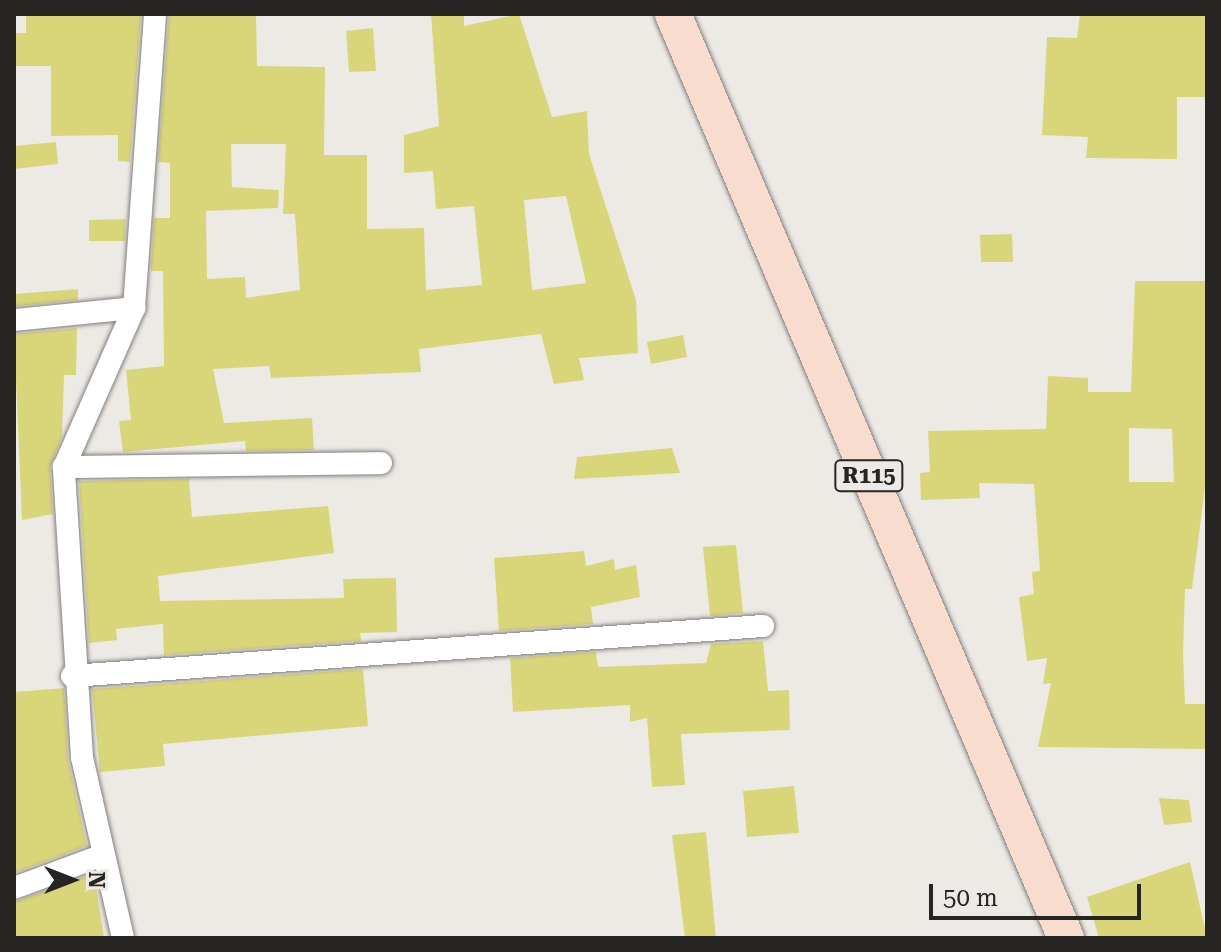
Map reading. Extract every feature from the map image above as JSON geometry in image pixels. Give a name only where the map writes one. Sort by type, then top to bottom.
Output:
[{"type":"main road","name":"R115","points":[[673,14],[1066,938]]},
{"type":"street","points":[[123,938],[103,855],[72,676],[64,467],[134,308],[155,14]]},
{"type":"street","points":[[14,320],[134,308]]},
{"type":"street","points":[[64,467],[381,463]]},
{"type":"street","points":[[72,676],[763,626]]},
{"type":"street","points":[[14,888],[103,855]]},
{"type":"building","points":[[26,14],[141,14],[130,162],[118,161],[118,135],[51,136],[51,66],[14,66],[14,33],[26,33]]},
{"type":"building","points":[[169,14],[256,14],[257,66],[325,67],[324,155],[367,155],[367,229],[424,228],[426,290],[482,285],[474,206],[436,209],[433,171],[404,173],[404,135],[439,126],[431,14],[464,14],[464,26],[519,14],[552,117],[587,111],[589,154],[636,300],[638,353],[579,358],[584,380],[554,384],[541,334],[419,349],[421,372],[271,378],[269,366],[213,369],[224,423],[312,418],[314,450],[246,451],[245,441],[123,452],[119,421],[131,420],[126,370],[164,366],[163,271],[151,271],[151,264],[154,218],[170,218],[170,163],[158,162]],"holes":[[[231,144],[286,144],[283,214],[295,214],[300,290],[246,298],[245,277],[207,279],[206,211],[278,208],[279,190],[232,187]],[[566,196],[586,283],[532,290],[524,200]]]},
{"type":"building","points":[[1080,14],[1207,14],[1207,97],[1177,97],[1177,159],[1086,158],[1088,137],[1042,135],[1047,37],[1077,38]]},
{"type":"building","points":[[373,28],[376,71],[349,72],[346,31]]},
{"type":"building","points":[[56,142],[58,164],[14,169],[14,146]]},
{"type":"building","points":[[126,219],[125,241],[89,241],[89,220]]},
{"type":"building","points":[[1012,234],[1013,262],[981,262],[980,235]]},
{"type":"building","points":[[1135,281],[1207,281],[1207,472],[1192,589],[1185,589],[1183,654],[1185,704],[1206,704],[1206,749],[1038,747],[1051,683],[1043,684],[1047,658],[1027,661],[1019,597],[1034,594],[1032,572],[1040,571],[1034,484],[979,483],[980,498],[921,500],[920,473],[930,472],[928,431],[1046,429],[1048,376],[1088,378],[1088,392],[1131,392]],"holes":[[[1129,428],[1172,429],[1174,482],[1129,482]]]},
{"type":"building","points":[[78,289],[78,300],[16,306],[15,294]]},
{"type":"building","points":[[77,328],[76,375],[64,375],[62,437],[50,466],[53,514],[22,520],[14,334]]},
{"type":"building","points":[[683,335],[687,357],[651,364],[647,342]]},
{"type":"building","points":[[672,448],[680,473],[574,479],[577,457]]},
{"type":"building","points":[[189,479],[192,517],[328,506],[334,553],[158,576],[160,601],[344,598],[343,579],[396,578],[397,632],[360,633],[361,641],[164,655],[163,624],[116,629],[117,640],[89,643],[79,481]]},
{"type":"building","points":[[736,545],[743,613],[710,616],[703,547]]},
{"type":"building","points":[[584,551],[586,566],[614,559],[615,570],[636,565],[640,597],[591,607],[593,624],[499,631],[494,558]]},
{"type":"building","points":[[763,641],[768,691],[789,690],[790,730],[681,734],[685,785],[652,787],[647,718],[630,722],[630,705],[513,712],[510,658],[596,652],[598,667],[706,663],[711,644]]},
{"type":"building","points":[[363,669],[368,726],[163,744],[165,766],[100,772],[92,689]]},
{"type":"building","points":[[64,688],[68,760],[87,846],[14,873],[14,692]]},
{"type":"building","points":[[794,786],[799,833],[747,837],[743,791]]},
{"type":"building","points":[[1159,798],[1189,800],[1192,822],[1164,825]]},
{"type":"building","points":[[706,832],[716,938],[685,938],[672,835]]},
{"type":"building","points":[[1190,862],[1207,938],[1099,938],[1087,897]]},
{"type":"building","points":[[94,873],[104,938],[14,938],[14,902]]}]
